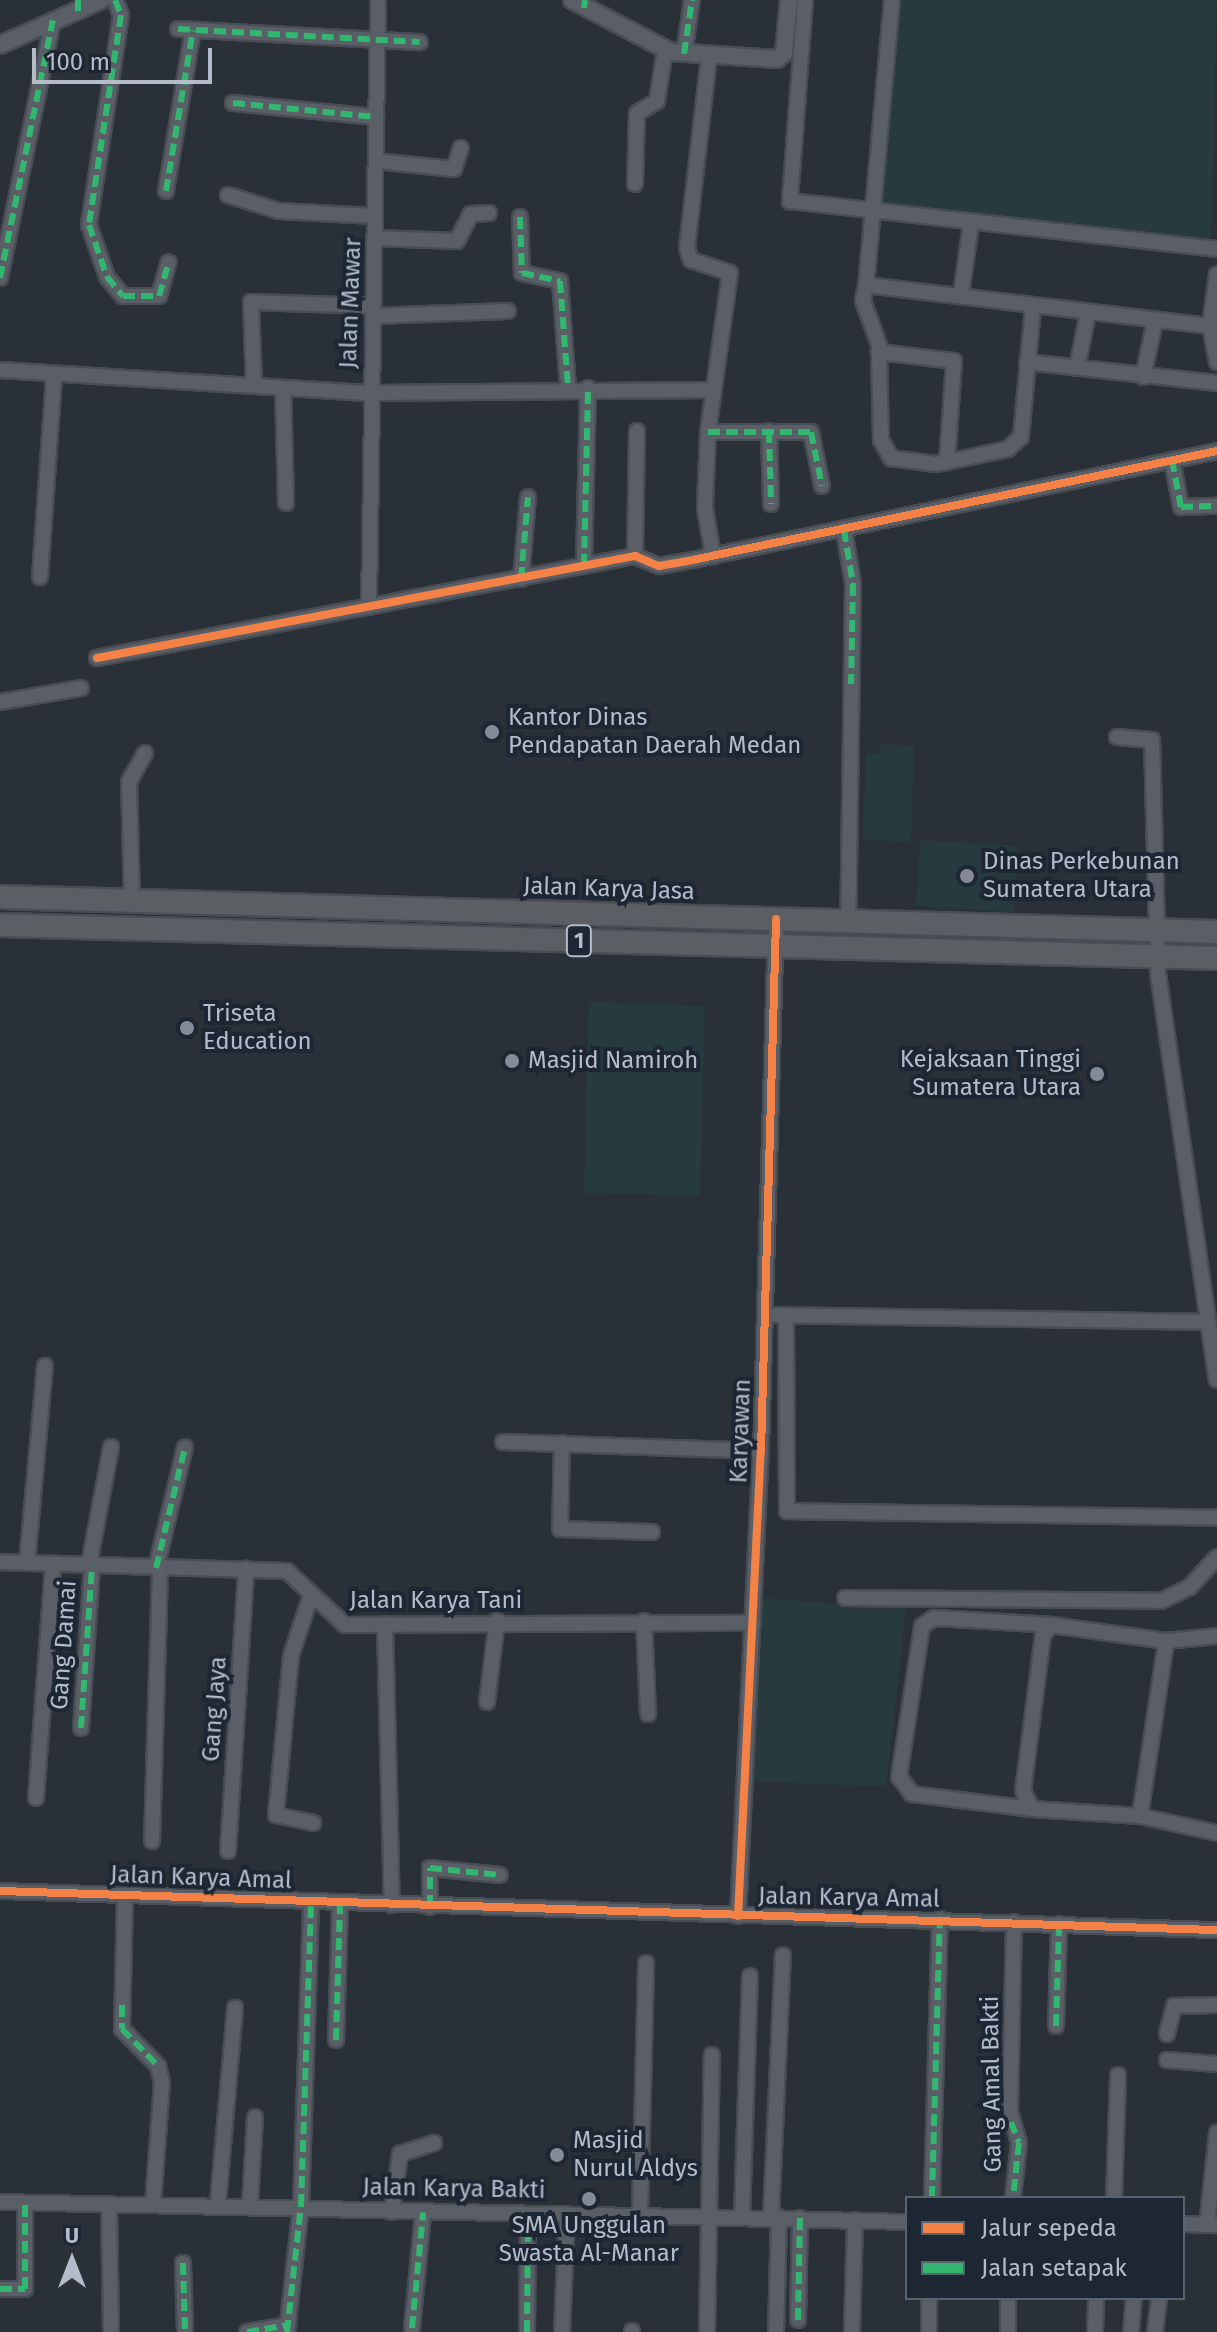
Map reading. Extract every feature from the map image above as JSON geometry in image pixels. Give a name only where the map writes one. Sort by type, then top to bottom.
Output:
[{"type":"highway","name":"Jalan Karya Jasa","points":[[0,897],[1217,932]]},
{"type":"highway","points":[[323,908],[323,932]]},
{"type":"highway","name":"1","points":[[0,925],[1217,958]]},
{"type":"street","points":[[0,45],[78,5],[101,0]]},
{"type":"street","points":[[115,0],[121,15],[89,225],[107,277],[123,296],[159,296],[169,262]]},
{"type":"street","name":"Jalan Mawar","points":[[369,607],[378,0]]},
{"type":"street","points":[[684,54],[692,0]]},
{"type":"street","points":[[581,3],[665,50],[709,57],[781,57],[789,0]]},
{"type":"street","points":[[805,0],[785,196],[870,212],[1217,249]]},
{"type":"street","points":[[892,0],[863,301],[881,350],[877,397],[886,454],[947,462],[1018,445],[1033,308]]},
{"type":"street","points":[[0,278],[53,20]]},
{"type":"street","points":[[166,191],[186,30],[420,42]]},
{"type":"street","points":[[635,184],[637,113],[657,101],[665,50]]},
{"type":"street","points":[[709,57],[687,248],[691,260],[730,273],[708,432],[705,508],[713,556]]},
{"type":"street","points":[[233,103],[376,117]]},
{"type":"street","points":[[376,161],[454,169],[461,148]]},
{"type":"street","points":[[228,195],[279,211],[375,216]]},
{"type":"street","points":[[374,238],[457,241],[471,214],[489,213]]},
{"type":"street","points":[[520,217],[522,273],[560,281],[568,388]]},
{"type":"street","points":[[961,295],[971,224]]},
{"type":"street","points":[[1217,274],[1210,326],[1217,362]]},
{"type":"street","points":[[866,285],[961,295],[1033,308],[1210,326]]},
{"type":"street","points":[[254,385],[251,301],[373,311],[508,311]]},
{"type":"street","points":[[1077,368],[1088,313]]},
{"type":"street","points":[[1143,377],[1155,321]]},
{"type":"street","points":[[881,350],[954,361],[947,462]]},
{"type":"street","points":[[1027,362],[1217,383]]},
{"type":"street","points":[[0,370],[54,376],[370,393],[568,388],[713,390]]},
{"type":"street","points":[[40,577],[54,376]]},
{"type":"street","points":[[283,388],[286,503]]},
{"type":"street","points":[[584,566],[588,388]]},
{"type":"street","points":[[635,556],[637,431]]},
{"type":"street","points":[[769,431],[771,504]]},
{"type":"street","points":[[708,432],[813,434],[822,486]]},
{"type":"street","points":[[97,658],[635,556],[661,566],[1217,451]]},
{"type":"street","points":[[1172,460],[1181,507],[1217,506]]},
{"type":"street","points":[[521,579],[528,497]]},
{"type":"street","points":[[844,530],[853,584],[848,922]]},
{"type":"street","points":[[0,702],[81,688]]},
{"type":"street","points":[[1117,737],[1152,740],[1157,955],[1217,1380]]},
{"type":"street","points":[[132,901],[129,782],[145,753]]},
{"type":"street","name":"Karyawan","points":[[738,1916],[761,1451],[776,919]]},
{"type":"street","points":[[763,1313],[786,1317],[1208,1322]]},
{"type":"street","points":[[786,1317],[787,1511],[1217,1518]]},
{"type":"street","points":[[27,1563],[45,1366]]},
{"type":"street","points":[[503,1442],[761,1451]]},
{"type":"street","points":[[562,1443],[560,1529],[652,1532]]},
{"type":"street","name":"Gang Damai","points":[[81,1728],[90,1565],[111,1447]]},
{"type":"street","points":[[152,1841],[158,1568],[185,1447]]},
{"type":"street","points":[[845,1598],[1161,1601],[1190,1587],[1217,1557]]},
{"type":"street","name":"Jalan Karya Tani","points":[[0,1562],[246,1569],[295,1574],[336,1622],[753,1623]]},
{"type":"street","points":[[36,1798],[53,1564]]},
{"type":"street","name":"Gang Jaya","points":[[228,1851],[246,1569]]},
{"type":"street","points":[[311,1595],[291,1656],[276,1815],[313,1823]]},
{"type":"street","points":[[1217,1636],[1166,1641],[1051,1625],[934,1618],[922,1626],[899,1777],[912,1794],[1032,1809],[1140,1816],[1217,1833]]},
{"type":"street","points":[[487,1702],[497,1621]]},
{"type":"street","points":[[644,1621],[648,1714]]},
{"type":"street","points":[[385,1624],[392,1905]]},
{"type":"street","points":[[1032,1809],[1023,1791],[1043,1635],[1051,1625]]},
{"type":"street","points":[[1140,1816],[1166,1641]]},
{"type":"street","points":[[430,1907],[430,1868],[500,1875]]},
{"type":"street","name":"Jalan Karya Amal","points":[[0,1891],[1217,1930]]},
{"type":"street","points":[[125,1896],[122,2029],[158,2066],[162,2082],[153,2205]]},
{"type":"street","points":[[247,2332],[287,2328],[301,2206],[311,1902]]},
{"type":"street","points":[[336,2040],[340,1902]]},
{"type":"street","points":[[932,2196],[940,1919]]},
{"type":"street","name":"Gang Amal Bakti","points":[[1013,2196],[1019,2143],[1010,2112],[1014,1922]]},
{"type":"street","points":[[1056,2026],[1059,1924]]},
{"type":"street","points":[[776,2332],[775,2217],[783,1955]]},
{"type":"street","points":[[640,2213],[646,1963]]},
{"type":"street","points":[[742,2216],[750,1976]]},
{"type":"street","points":[[1167,2034],[1174,2006],[1217,2005]]},
{"type":"street","points":[[218,2203],[235,2008]]},
{"type":"street","points":[[707,2332],[706,2215],[712,2055]]},
{"type":"street","points":[[1167,2060],[1217,2064]]},
{"type":"street","points":[[1114,2196],[1118,2075]]},
{"type":"street","points":[[250,2204],[255,2117]]},
{"type":"street","points":[[1185,2224],[1212,2225],[1217,2133]]},
{"type":"street","points":[[392,2212],[400,2154],[434,2143]]},
{"type":"street","name":"Jalan Karya Bakti","points":[[0,2202],[218,2203],[423,2213],[640,2213],[905,2222]]},
{"type":"street","points":[[0,2289],[25,2289],[25,2204]]},
{"type":"street","points":[[109,2204],[111,2332]]},
{"type":"street","points":[[412,2328],[423,2213]]},
{"type":"street","points":[[527,2332],[528,2214]]},
{"type":"street","points":[[562,2332],[567,2214]]},
{"type":"street","points":[[798,2320],[800,2218]]},
{"type":"street","points":[[852,2332],[855,2220]]},
{"type":"street","points":[[183,2263],[185,2332]]},
{"type":"street","points":[[929,2300],[929,2332]]},
{"type":"street","points":[[1008,2300],[1008,2332]]},
{"type":"street","points":[[1095,2332],[1096,2300]]},
{"type":"street","points":[[1131,2332],[1134,2300]]},
{"type":"street","points":[[1155,2332],[1159,2300]]},
{"type":"green space","points":[[899,0],[1217,0],[1211,242],[876,205]]},
{"type":"green space","points":[[881,744],[914,746],[911,842],[863,840],[866,754],[880,754]]},
{"type":"green space","name":"Dinas Perkebunan Sumatera Utara","points":[[920,840],[1018,846],[1014,912],[916,906]]},
{"type":"green space","points":[[589,1002],[705,1006],[700,1196],[584,1193]]},
{"type":"green space","points":[[762,1598],[906,1609],[886,1787],[750,1781]]},
{"type":"marked path","points":[[78,0],[78,11]]},
{"type":"marked path","points":[[115,0],[121,15],[89,225],[107,277],[123,296],[159,296],[169,262]]},
{"type":"marked path","points":[[584,8],[585,0]]},
{"type":"marked path","points":[[684,54],[692,0]]},
{"type":"marked path","points":[[0,278],[53,20]]},
{"type":"marked path","points":[[178,29],[420,42]]},
{"type":"marked path","points":[[166,191],[193,30]]},
{"type":"marked path","points":[[233,103],[376,117]]},
{"type":"marked path","points":[[520,217],[522,273],[560,281],[568,388]]},
{"type":"marked path","points":[[584,566],[588,388]]},
{"type":"marked path","points":[[769,431],[771,504]]},
{"type":"marked path","points":[[708,432],[811,432],[822,486]]},
{"type":"marked path","points":[[1172,460],[1181,507],[1217,506]]},
{"type":"marked path","points":[[521,579],[528,497]]},
{"type":"marked path","points":[[844,530],[853,584],[851,684]]},
{"type":"marked path","points":[[156,1568],[185,1447]]},
{"type":"marked path","points":[[81,1728],[92,1566]]},
{"type":"marked path","points":[[430,1907],[430,1868],[500,1875]]},
{"type":"marked path","points":[[287,2332],[301,2206],[311,1902]]},
{"type":"marked path","points":[[336,2040],[340,1902]]},
{"type":"marked path","points":[[932,2196],[940,1919]]},
{"type":"marked path","points":[[1056,2026],[1059,1924]]},
{"type":"marked path","points":[[122,2005],[122,2029],[158,2066]]},
{"type":"marked path","points":[[1011,2122],[1019,2143],[1013,2196]]},
{"type":"marked path","points":[[0,2289],[25,2289],[25,2204]]},
{"type":"marked path","points":[[412,2328],[423,2213]]},
{"type":"marked path","points":[[527,2332],[528,2214]]},
{"type":"marked path","points":[[798,2320],[800,2218]]},
{"type":"marked path","points":[[183,2263],[185,2332]]},
{"type":"marked path","points":[[247,2332],[288,2325]]},
{"type":"cycle path","points":[[97,658],[635,556],[659,566],[697,559],[1217,451]]},
{"type":"cycle path","points":[[738,1916],[761,1451],[776,919]]},
{"type":"cycle path","points":[[0,1891],[1217,1930]]},
{"type":"place","name":"Kantor Dinas Pendapatan Daerah Medan","points":[[492,732]]},
{"type":"place","name":"Dinas Perkebunan Sumatera Utara","points":[[967,876]]},
{"type":"place","name":"Triseta Education","points":[[187,1028]]},
{"type":"place","name":"Masjid Namiroh","points":[[512,1061]]},
{"type":"place","name":"Kejaksaan Tinggi Sumatera Utara","points":[[1097,1074]]},
{"type":"place","name":"Masjid Nurul Aldys","points":[[557,2155]]},
{"type":"place","name":"SMA Unggulan Swasta Al-Manar","points":[[589,2199]]}]
